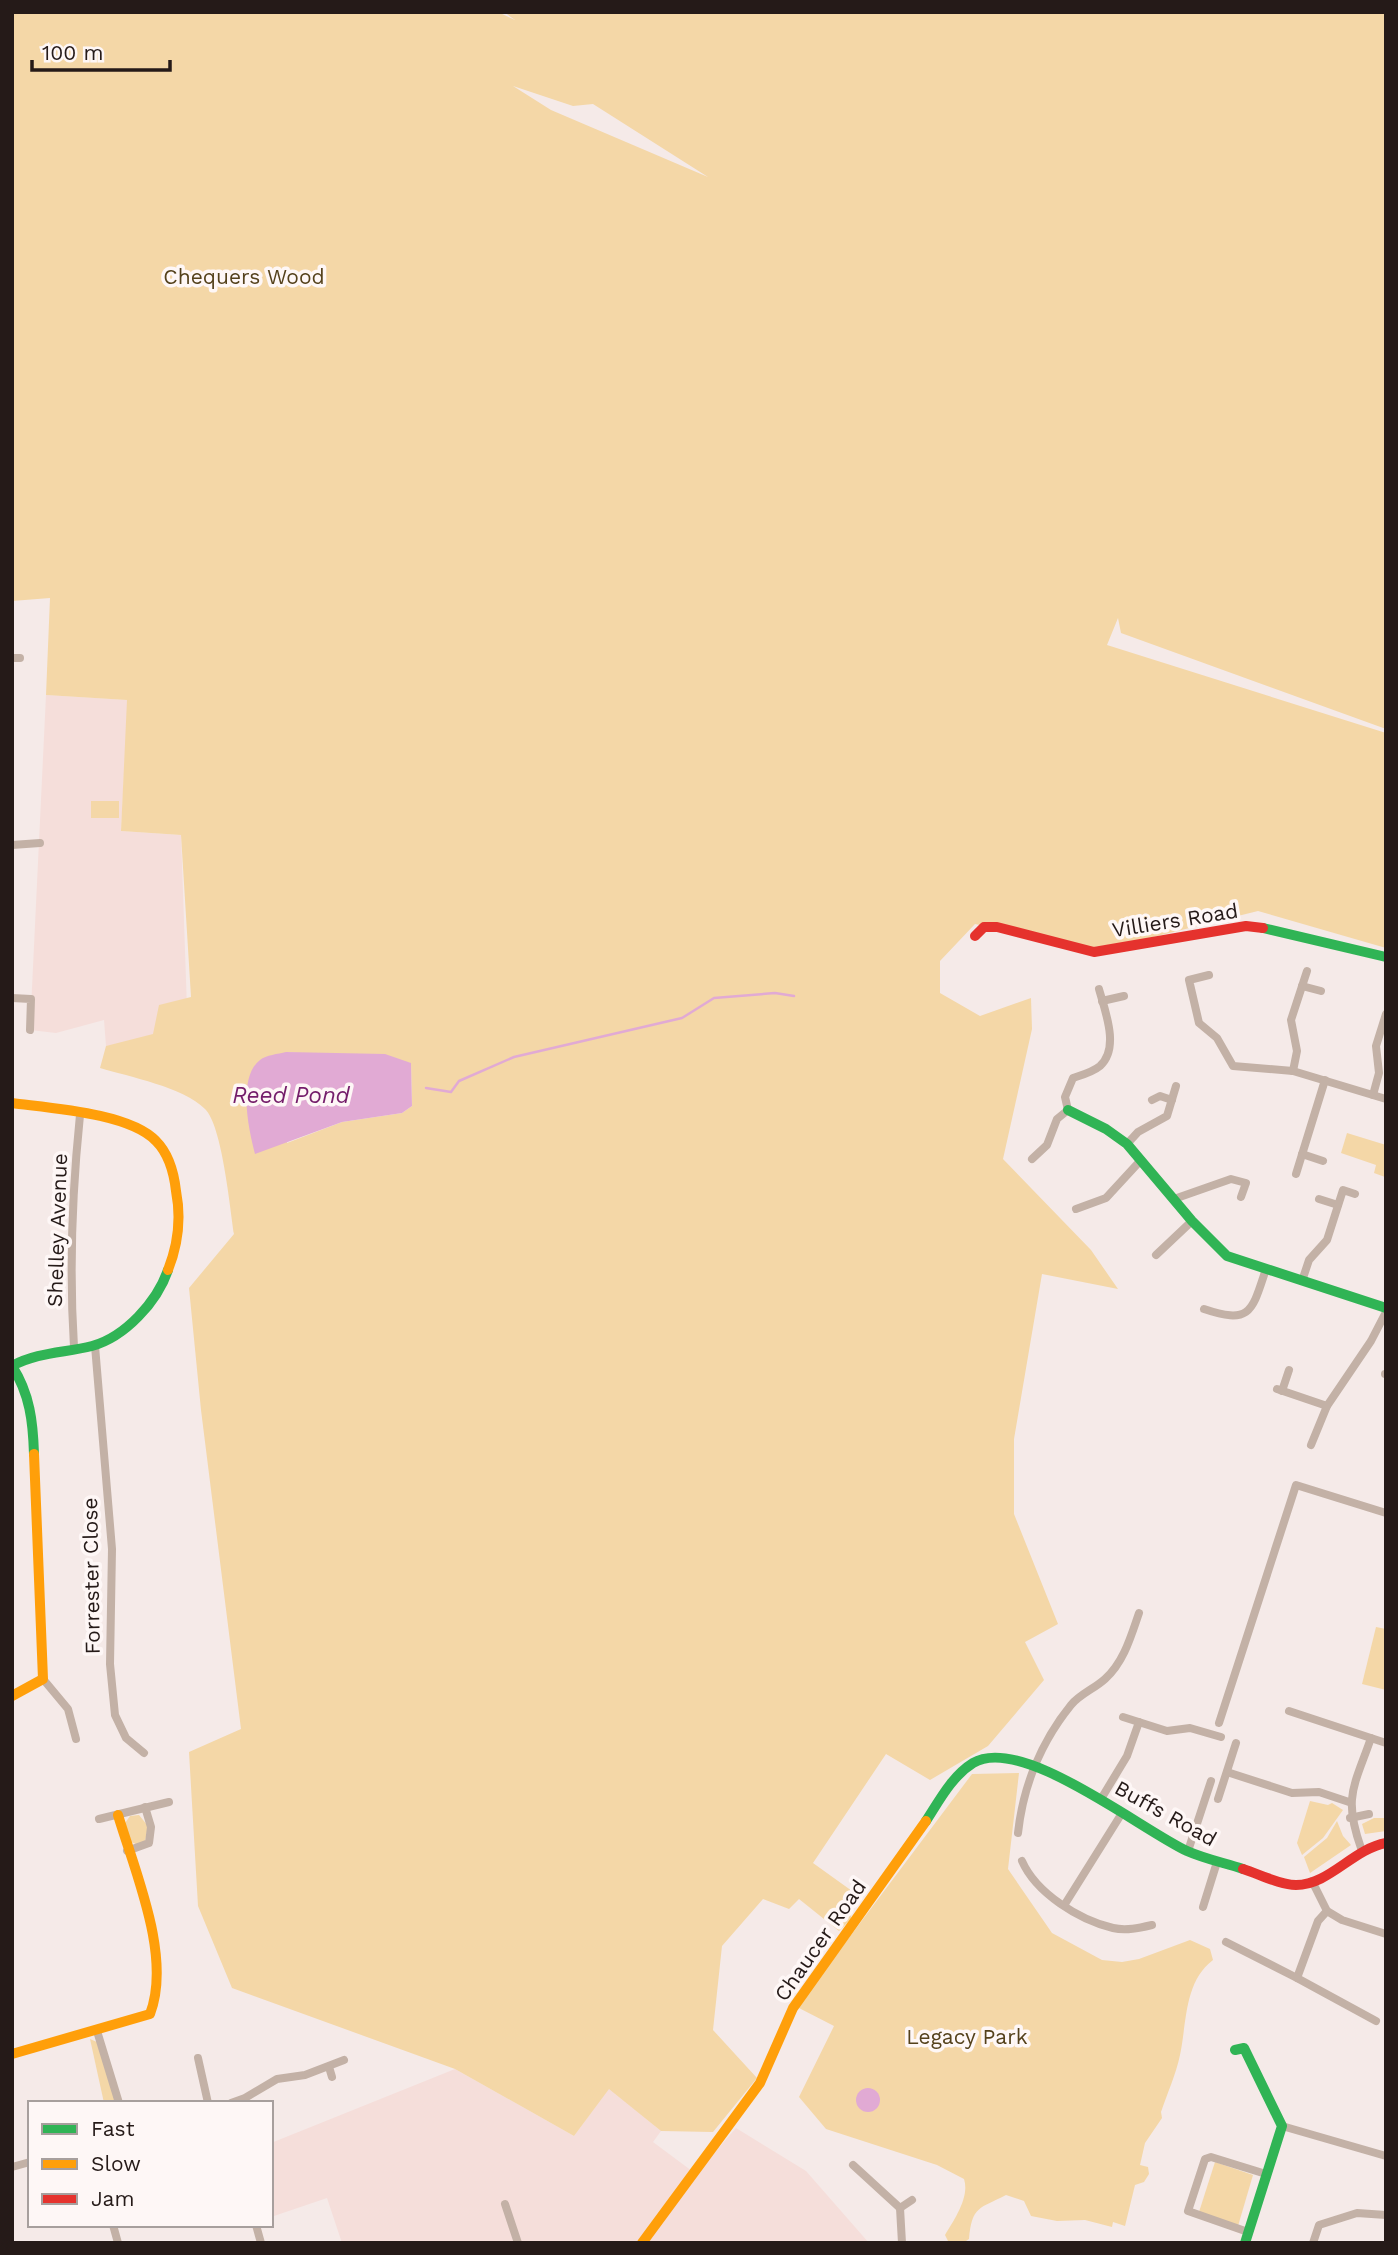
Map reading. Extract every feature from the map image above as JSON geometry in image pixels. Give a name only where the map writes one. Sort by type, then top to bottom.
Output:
[{"type":"street","points":[[12,845],[40,843]]},
{"type":"street","name":"Villiers Road","points":[[975,936],[984,927],[997,927],[1094,952],[1246,926],[1271,929],[1386,957]]},
{"type":"street","points":[[1293,1071],[1297,1051],[1292,1020],[1307,971]]},
{"type":"street","points":[[1209,975],[1189,980],[1199,1023],[1217,1038],[1233,1066],[1254,1070],[1293,1071],[1386,1099]]},
{"type":"street","points":[[1302,986],[1321,992]]},
{"type":"street","points":[[1068,1110],[1065,1097],[1073,1078],[1099,1068],[1106,1056],[1110,1031],[1099,989]]},
{"type":"street","points":[[1102,1001],[1124,996]]},
{"type":"street","points":[[12,998],[31,999],[30,1030]]},
{"type":"street","points":[[1373,1095],[1379,1073],[1376,1046],[1386,1014]]},
{"type":"street","points":[[1296,1174],[1325,1080]]},
{"type":"street","points":[[1127,1144],[1145,1127],[1163,1121],[1176,1086]]},
{"type":"street","points":[[1152,1100],[1160,1096],[1172,1100]]},
{"type":"street","points":[[12,1103],[142,1130],[164,1148],[176,1177],[178,1227],[166,1277],[133,1320],[107,1341],[94,1346],[40,1352],[12,1366],[25,1386],[33,1423],[43,1679],[68,1709],[76,1739]]},
{"type":"street","points":[[1068,1110],[1106,1129],[1127,1144],[1192,1221],[1227,1256],[1386,1310],[1371,1341],[1326,1406],[1311,1445]]},
{"type":"street","points":[[1031,1159],[1047,1145],[1057,1119],[1068,1110]]},
{"type":"street","name":"Shelley Avenue","points":[[74,1347],[69,1272],[72,1191],[80,1115]]},
{"type":"street","points":[[1302,1154],[1323,1161]]},
{"type":"street","points":[[1076,1209],[1106,1198],[1141,1160]]},
{"type":"street","points":[[1174,1199],[1231,1179],[1246,1183],[1241,1197]]},
{"type":"street","points":[[1302,1281],[1309,1261],[1327,1240],[1343,1190],[1355,1194]]},
{"type":"street","points":[[1319,1199],[1338,1205]]},
{"type":"street","points":[[1156,1255],[1192,1221]]},
{"type":"street","points":[[1204,1309],[1230,1318],[1245,1312],[1255,1302],[1266,1269]]},
{"type":"street","name":"Forrester Close","points":[[94,1346],[112,1549],[109,1643],[115,1715],[126,1738],[144,1753]]},
{"type":"street","points":[[1289,1370],[1280,1390],[1326,1406]]},
{"type":"street","points":[[1219,1723],[1296,1485],[1386,1513]]},
{"type":"street","points":[[1018,1833],[1023,1798],[1035,1764],[1071,1705],[1111,1673],[1124,1653],[1139,1612]]},
{"type":"street","points":[[12,1696],[43,1679]]},
{"type":"street","points":[[1289,1711],[1386,1742]]},
{"type":"street","points":[[1123,1717],[1167,1731],[1190,1728],[1221,1737]]},
{"type":"street","points":[[1101,1799],[1127,1756],[1139,1722]]},
{"type":"street","points":[[1361,1848],[1350,1818],[1349,1802],[1371,1738]]},
{"type":"street","points":[[1218,1799],[1236,1743]]},
{"type":"street","name":"Buffs Road","points":[[1006,1756],[1035,1764],[1101,1799],[1188,1851],[1294,1885],[1312,1881]]},
{"type":"street","name":"Chaucer Road","points":[[642,2243],[760,2083],[793,2008],[877,1894],[954,1780],[974,1762],[1006,1756]]},
{"type":"street","points":[[1227,1772],[1292,1793],[1319,1792],[1349,1802]]},
{"type":"street","points":[[1188,1851],[1211,1781]]},
{"type":"street","points":[[99,1819],[169,1802]]},
{"type":"street","points":[[127,1851],[149,1843],[151,1827],[145,1807]]},
{"type":"street","points":[[1065,1904],[1122,1812]]},
{"type":"street","points":[[1350,1818],[1369,1814]]},
{"type":"street","points":[[12,2054],[150,2014],[156,2006],[158,1979],[152,1936],[118,1815]]},
{"type":"street","points":[[1386,1843],[1361,1848],[1312,1881],[1327,1911],[1342,1920],[1386,1934]]},
{"type":"street","points":[[1022,1861],[1037,1885],[1085,1917],[1114,1928],[1152,1925]]},
{"type":"street","points":[[1203,1907],[1217,1862]]},
{"type":"street","points":[[1297,1978],[1318,1921],[1327,1911]]},
{"type":"street","points":[[1226,1942],[1376,2021]]},
{"type":"street","points":[[97,2031],[119,2101]]},
{"type":"street","points":[[1235,2050],[1244,2049],[1282,2126],[1247,2237],[1188,2211],[1205,2160],[1211,2157],[1266,2174]]},
{"type":"street","points":[[198,2059],[208,2101]]},
{"type":"street","points":[[237,2101],[276,2079],[329,2067],[344,2060]]},
{"type":"street","points":[[329,2067],[332,2077]]},
{"type":"street","points":[[1282,2126],[1386,2156]]},
{"type":"street","points":[[853,2165],[900,2208],[902,2243]]},
{"type":"street","points":[[900,2208],[912,2200]]},
{"type":"street","points":[[505,2204],[518,2243]]},
{"type":"street","points":[[1313,2243],[1318,2225],[1357,2213],[1386,2215]]},
{"type":"shaded area","points":[[46,695],[128,700],[121,831],[181,835],[188,1037],[106,1046],[104,1020],[56,1033],[30,1030]]},
{"type":"shaded area","points":[[455,2069],[574,2136],[609,2088],[661,2131],[653,2142],[696,2174],[736,2128],[806,2171],[869,2243],[342,2243],[327,2198],[273,2216],[273,2142]]},
{"type":"green space","name":"Chequers Wood","points":[[12,12],[498,12],[515,20],[504,12],[1386,12],[1386,729],[1121,633],[1118,618],[1107,645],[1386,733],[1386,948],[1258,911],[1141,940],[1088,948],[975,924],[940,961],[940,993],[980,1016],[1031,998],[1032,1029],[1003,1159],[1091,1250],[1118,1289],[1042,1274],[1014,1439],[1014,1514],[1058,1624],[1025,1642],[1044,1680],[988,1746],[930,1780],[886,1754],[813,1863],[852,1891],[851,1919],[839,1931],[799,1899],[789,1909],[763,1899],[722,1946],[713,2030],[757,2078],[713,2132],[661,2131],[609,2089],[574,2136],[455,2069],[232,1988],[198,1906],[189,1752],[241,1729],[201,1410],[189,1288],[234,1234],[228,1187],[216,1132],[205,1109],[170,1089],[100,1068],[106,1046],[153,1034],[159,1005],[191,997],[181,835],[121,831],[127,700],[46,695],[50,598],[12,601]],"holes":[[[513,86],[573,106],[593,104],[708,177],[551,110]],[[286,1052],[411,1063],[412,1106],[402,1113],[342,1122],[287,1143]]]},
{"type":"green space","points":[[91,801],[119,801],[119,818],[91,818]]},
{"type":"green space","points":[[1347,1133],[1386,1145],[1385,1177],[1374,1173],[1376,1165],[1341,1153]]},
{"type":"green space","points":[[1376,1627],[1386,1629],[1386,1690],[1362,1684]]},
{"type":"green space","name":"Legacy Park","points":[[1019,1773],[1008,1869],[1052,1933],[1102,1960],[1122,1962],[1139,1959],[1190,1940],[1210,1949],[1213,1960],[1197,1979],[1188,2003],[1180,2055],[1161,2112],[1162,2118],[1145,2143],[1140,2165],[1148,2167],[1149,2174],[1144,2182],[1135,2185],[1125,2226],[1113,2222],[1112,2227],[1085,2220],[1057,2221],[1031,2216],[1024,2201],[1006,2195],[978,2210],[972,2220],[969,2239],[963,2243],[949,2243],[945,2235],[963,2201],[964,2179],[937,2165],[826,2129],[799,2097],[834,2026],[797,2007],[972,1774]]},
{"type":"green space","points":[[1310,1801],[1328,1805],[1332,1803],[1343,1810],[1323,1838],[1302,1855],[1297,1843]]},
{"type":"green space","points":[[139,1815],[148,1826],[145,1842],[138,1845],[131,1842],[125,1823],[130,1816]]},
{"type":"green space","points":[[1374,1818],[1386,1818],[1386,1831],[1365,1834],[1362,1824]]},
{"type":"green space","points":[[1337,1821],[1343,1836],[1351,1845],[1310,1873],[1304,1857],[1327,1838]]},
{"type":"green space","points":[[90,2039],[97,2042],[115,2101],[104,2101]]},
{"type":"green space","points":[[1215,2162],[1253,2175],[1238,2226],[1199,2212]]},
{"type":"water","name":"Reed Pond","points":[[286,1052],[385,1054],[411,1063],[412,1106],[402,1113],[342,1122],[255,1154],[247,1105],[249,1079],[260,1060]]},
{"type":"water","points":[[868,2088],[879,2095],[880,2100],[873,2111],[868,2112],[857,2105],[856,2100],[863,2089]]},
{"type":"waterway","points":[[426,1088],[451,1092],[459,1081],[514,1057],[682,1018],[714,998],[775,993],[794,996]]},
{"type":"traffic: fast","points":[[1263,928],[1386,957]]},
{"type":"traffic: fast","points":[[1068,1110],[1106,1129],[1127,1144],[1192,1221],[1227,1256],[1386,1308]]},
{"type":"traffic: fast","points":[[34,1454],[29,1408],[23,1387],[12,1366],[41,1355],[92,1346],[116,1335],[148,1306],[168,1270]]},
{"type":"traffic: fast","points":[[926,1821],[952,1782],[965,1768],[973,1763],[994,1758],[1020,1761],[1080,1788],[1187,1851],[1243,1869]]},
{"type":"traffic: fast","points":[[1235,2050],[1244,2048],[1282,2126],[1245,2243]]},
{"type":"traffic: slow","points":[[12,1103],[109,1118],[128,1124],[156,1141],[170,1164],[178,1201],[178,1231],[168,1270]]},
{"type":"traffic: slow","points":[[12,1696],[43,1679],[34,1454]]},
{"type":"traffic: slow","points":[[12,2054],[150,2014],[156,1991],[154,1941],[149,1914],[118,1815]]},
{"type":"traffic: slow","points":[[642,2243],[760,2083],[793,2008],[926,1821]]},
{"type":"traffic: jam","points":[[975,936],[984,927],[997,927],[1094,952],[1246,926],[1263,928]]},
{"type":"traffic: jam","points":[[1243,1869],[1283,1883],[1308,1883],[1363,1852],[1386,1843]]}]
